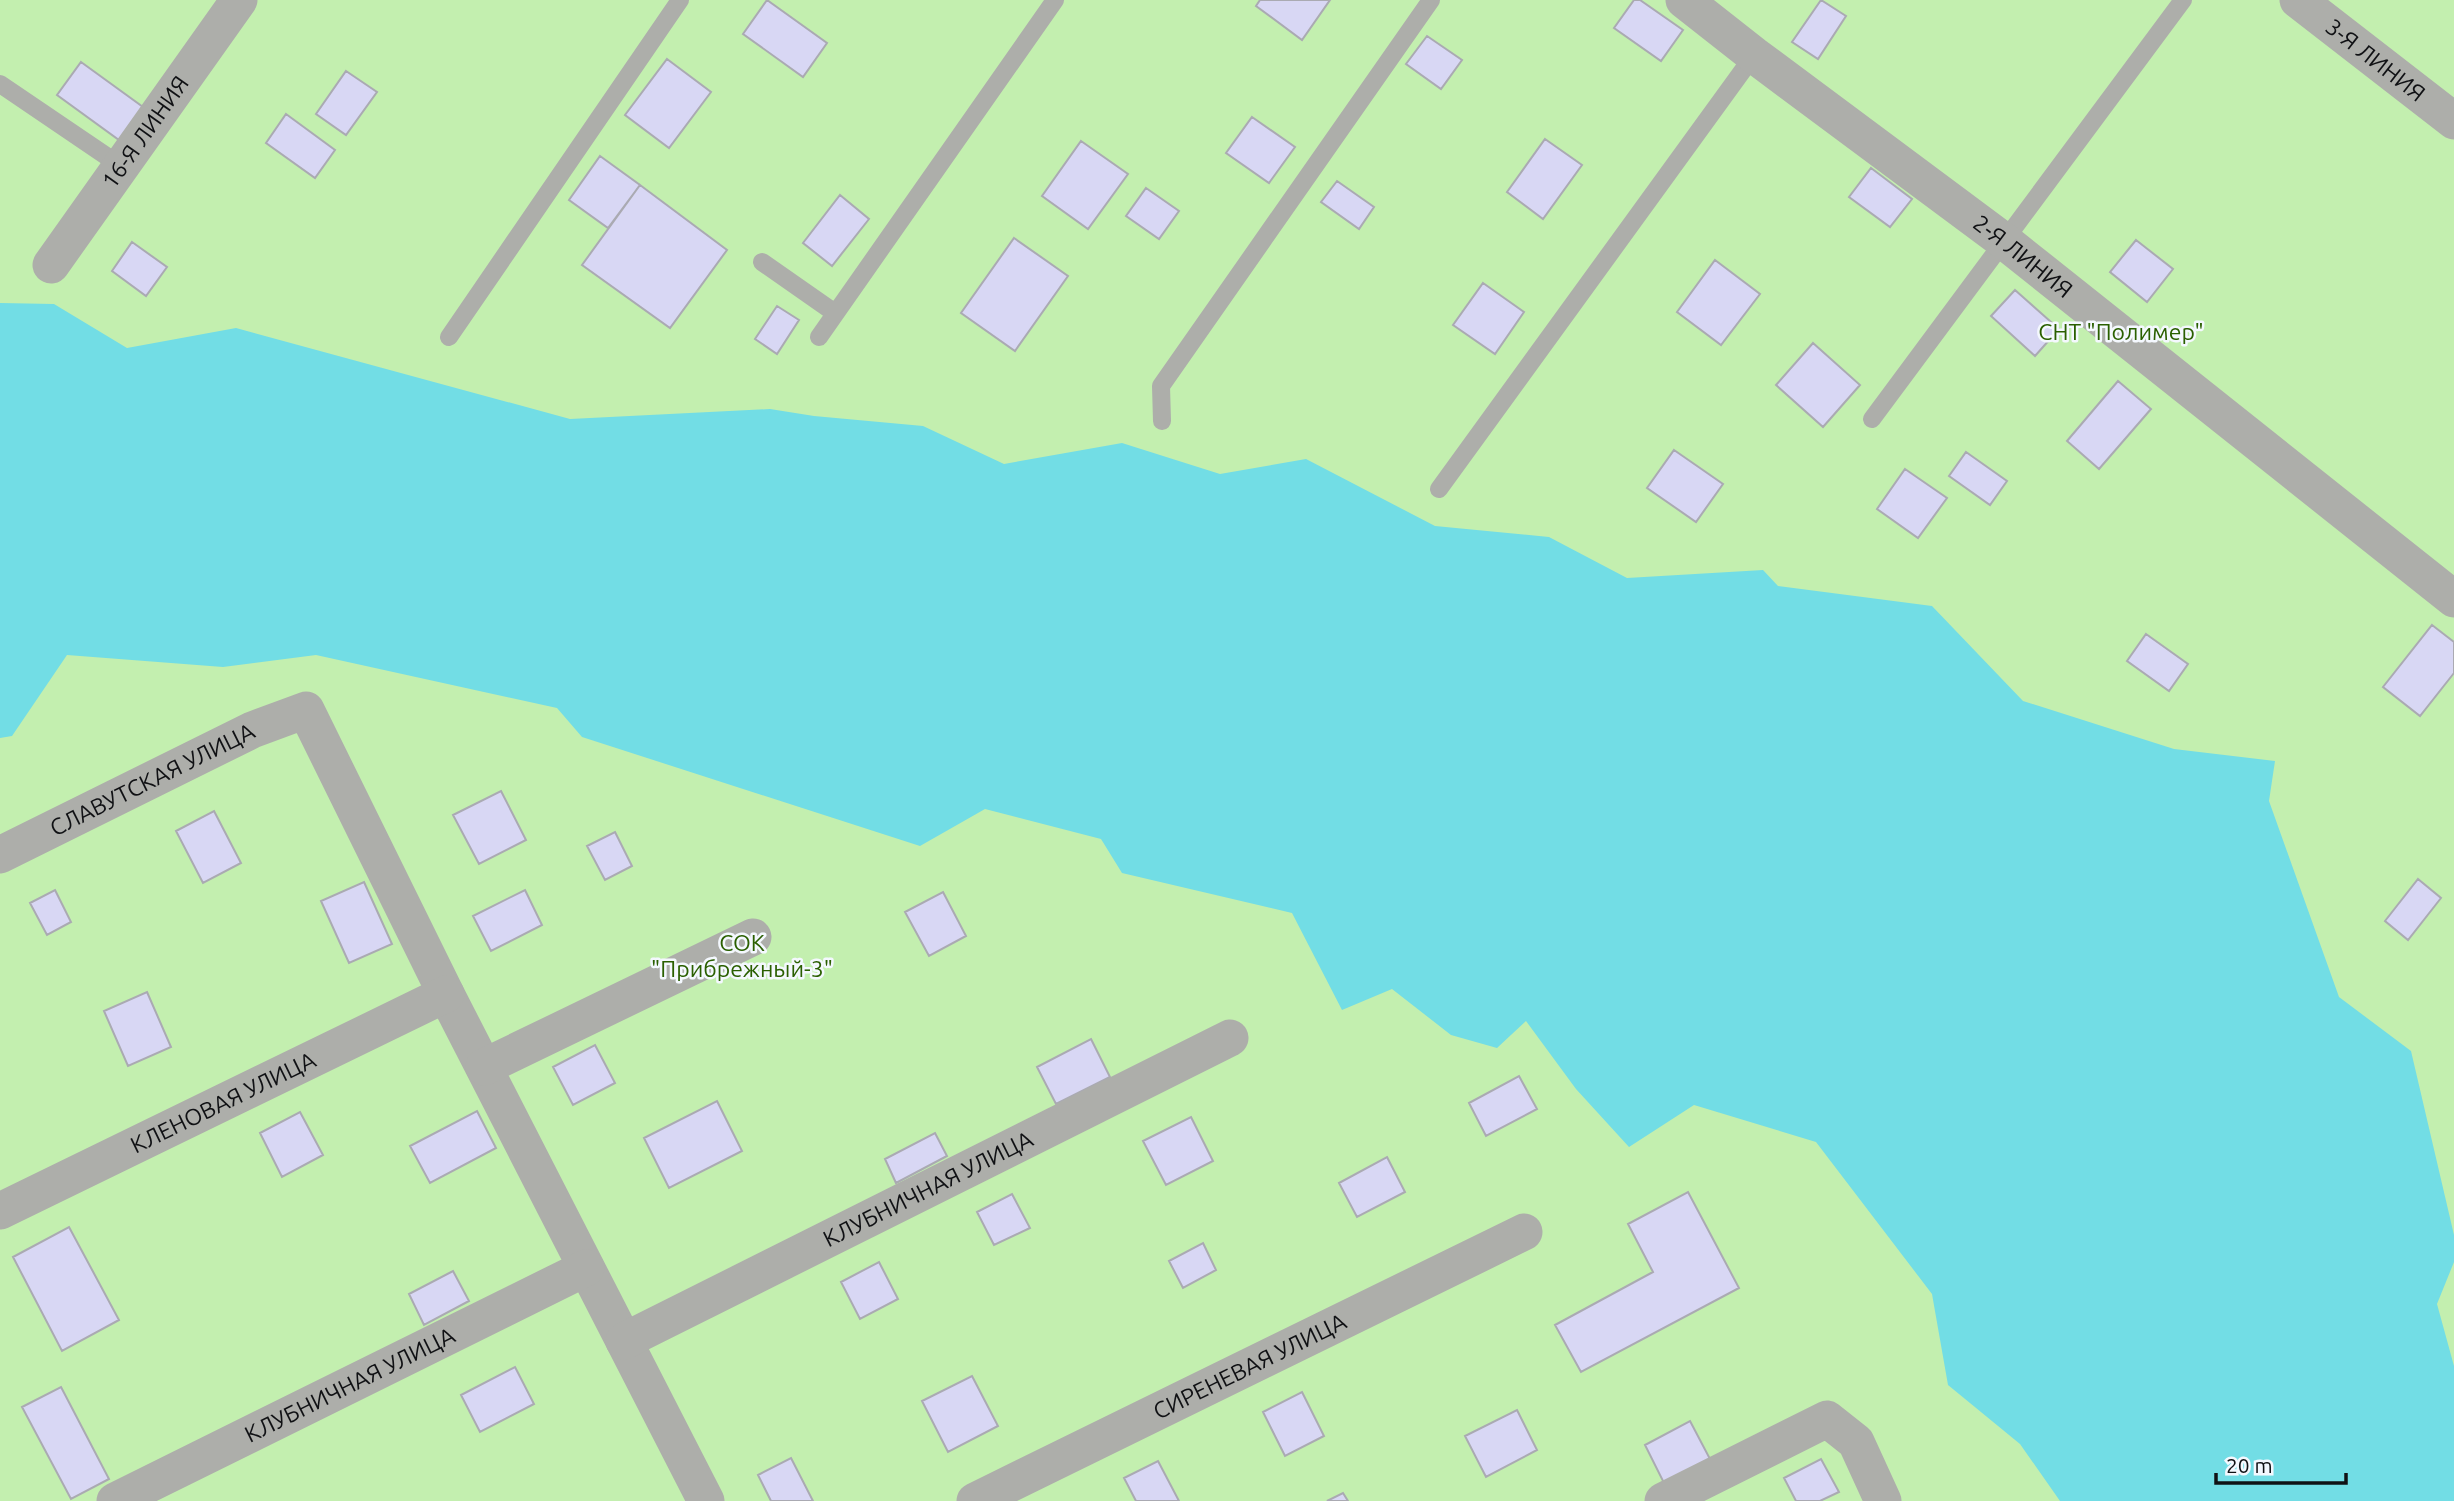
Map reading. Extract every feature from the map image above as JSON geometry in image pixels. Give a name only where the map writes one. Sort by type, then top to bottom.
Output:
[{"type":"street","name":"16-Я ЛИНИЯ","points":[[51,265],[239,0]]},
{"type":"street","name":"2-Я ЛИНИЯ","points":[[1684,0],[2004,241],[2454,599]]},
{"type":"street","name":"3-Я ЛИНИЯ","points":[[2298,0],[2454,121]]},
{"type":"street","name":"СЛАВУТСКАЯ УЛИЦА","points":[[0,855],[252,730],[306,710],[446,993]]},
{"type":"street","points":[[484,1067],[753,937]]},
{"type":"street","points":[[446,993],[706,1501]]},
{"type":"street","name":"КЛЕНОВАЯ УЛИЦА","points":[[0,1210],[446,993]]},
{"type":"street","name":"КЛУБНИЧНАЯ УЛИЦА","points":[[624,1341],[1230,1038]]},
{"type":"street","name":"СИРЕНЕВАЯ УЛИЦА","points":[[975,1501],[1524,1232]]},
{"type":"street","name":"КЛУБНИЧНАЯ УЛИЦА","points":[[115,1501],[586,1268]]},
{"type":"street","points":[[1663,1501],[1827,1419],[1856,1442],[1883,1501]]},
{"type":"lane","points":[[449,337],[680,0]]},
{"type":"lane","points":[[819,337],[1055,0]]},
{"type":"lane","points":[[1162,421],[1161,386],[1431,0]]},
{"type":"lane","points":[[1872,419],[2183,0]]},
{"type":"lane","points":[[1439,489],[1754,55]]},
{"type":"lane","points":[[0,84],[121,166]]},
{"type":"lane","points":[[762,262],[835,313]]},
{"type":"green space","name":"СОК \"Прибрежный-3\"","points":[[0,0],[2454,0],[2454,1501],[0,1501]]},
{"type":"water","points":[[0,303],[54,304],[127,348],[236,328],[570,419],[770,409],[923,426],[1004,464],[1122,443],[1220,474],[1306,459],[1435,526],[1549,537],[1627,578],[1763,570],[1778,586],[1932,606],[2023,701],[2174,749],[2275,761],[2269,801],[2339,997],[2411,1051],[2454,1235],[2454,1262],[2437,1304],[2454,1366],[2454,1501],[2060,1501],[2020,1444],[1948,1385],[1932,1294],[1816,1142],[1694,1105],[1629,1147],[1576,1089],[1526,1021],[1497,1048],[1451,1035],[1392,989],[1342,1010],[1292,913],[1122,873],[1101,839],[985,809],[920,846],[582,737],[557,708],[316,655],[223,667],[67,655],[12,736],[0,738]]},
{"type":"building","points":[[767,0],[827,43],[803,77],[743,34]]},
{"type":"building","points":[[1260,0],[1330,0],[1302,40],[1256,6]]},
{"type":"building","points":[[1634,0],[1640,0],[1683,30],[1661,61],[1614,28]]},
{"type":"building","points":[[1821,0],[1846,16],[1818,59],[1792,42]]},
{"type":"building","points":[[1427,36],[1462,60],[1441,89],[1406,64]]},
{"type":"building","points":[[667,59],[711,92],[669,148],[625,115]]},
{"type":"building","points":[[81,62],[143,107],[119,140],[57,95]]},
{"type":"building","points":[[346,71],[377,92],[346,135],[316,114]]},
{"type":"building","points":[[286,114],[335,150],[315,178],[266,143]]},
{"type":"building","points":[[1252,117],[1295,147],[1269,183],[1226,153]]},
{"type":"building","points":[[1545,139],[1582,165],[1543,219],[1507,192]]},
{"type":"building","points":[[1081,141],[1128,174],[1088,229],[1042,196]]},
{"type":"building","points":[[600,156],[640,185],[608,228],[569,200]]},
{"type":"building","points":[[1871,168],[1912,199],[1890,227],[1849,197]]},
{"type":"building","points":[[1337,181],[1374,207],[1359,229],[1321,202]]},
{"type":"building","points":[[640,185],[727,250],[670,328],[582,265]]},
{"type":"building","points":[[1146,188],[1179,211],[1159,239],[1126,216]]},
{"type":"building","points":[[840,195],[869,219],[832,266],[803,243]]},
{"type":"building","points":[[1014,238],[1068,276],[1015,351],[961,313]]},
{"type":"building","points":[[2136,240],[2173,269],[2147,302],[2110,272]]},
{"type":"building","points":[[132,242],[167,267],[146,296],[112,271]]},
{"type":"building","points":[[1715,260],[1760,294],[1721,345],[1677,312]]},
{"type":"building","points":[[1483,283],[1524,312],[1495,354],[1453,325]]},
{"type":"building","points":[[2015,290],[2059,329],[2035,356],[1991,316]]},
{"type":"building","points":[[777,306],[799,320],[777,354],[755,339]]},
{"type":"building","points":[[1813,343],[1860,385],[1823,427],[1776,385]]},
{"type":"building","points":[[2118,381],[2151,409],[2099,469],[2067,441]]},
{"type":"building","points":[[1674,450],[1723,484],[1696,522],[1647,488]]},
{"type":"building","points":[[1966,452],[2007,481],[1990,505],[1949,476]]},
{"type":"building","points":[[1905,469],[1947,498],[1918,538],[1877,509]]},
{"type":"building","points":[[2432,625],[2454,642],[2454,673],[2420,716],[2383,687]]},
{"type":"building","points":[[2146,634],[2188,664],[2169,691],[2127,661]]},
{"type":"building","points":[[501,791],[526,840],[479,864],[453,815]]},
{"type":"building","points":[[214,811],[241,863],[203,883],[176,831]]},
{"type":"building","points":[[615,832],[632,866],[605,880],[587,846]]},
{"type":"building","points":[[2418,879],[2441,898],[2408,940],[2385,921]]},
{"type":"building","points":[[364,882],[392,944],[349,963],[321,901]]},
{"type":"building","points":[[55,890],[71,922],[47,935],[30,903]]},
{"type":"building","points":[[525,890],[542,925],[491,951],[473,916]]},
{"type":"building","points":[[943,892],[966,936],[929,956],[905,912]]},
{"type":"building","points":[[147,992],[171,1047],[128,1066],[104,1011]]},
{"type":"building","points":[[1091,1039],[1110,1077],[1056,1104],[1037,1067]]},
{"type":"building","points":[[595,1045],[615,1083],[573,1105],[553,1067]]},
{"type":"building","points":[[1519,1076],[1537,1109],[1486,1136],[1469,1103]]},
{"type":"building","points":[[717,1101],[742,1151],[669,1188],[644,1138]]},
{"type":"building","points":[[477,1111],[496,1148],[430,1183],[410,1146]]},
{"type":"building","points":[[300,1112],[323,1155],[282,1177],[260,1133]]},
{"type":"building","points":[[1191,1117],[1213,1161],[1166,1185],[1143,1141]]},
{"type":"building","points":[[935,1133],[947,1156],[896,1183],[885,1159]]},
{"type":"building","points":[[1387,1157],[1405,1192],[1357,1217],[1339,1183]]},
{"type":"building","points":[[1688,1192],[1739,1288],[1581,1372],[1555,1325],[1653,1272],[1628,1224]]},
{"type":"building","points":[[1012,1194],[1030,1228],[994,1245],[977,1212]]},
{"type":"building","points":[[69,1227],[119,1320],[62,1351],[13,1257]]},
{"type":"building","points":[[1203,1243],[1216,1270],[1183,1288],[1169,1261]]},
{"type":"building","points":[[879,1262],[898,1299],[860,1319],[841,1282]]},
{"type":"building","points":[[453,1271],[469,1301],[424,1325],[409,1294]]},
{"type":"building","points":[[515,1367],[534,1404],[480,1432],[461,1395]]},
{"type":"building","points":[[972,1376],[998,1426],[948,1452],[922,1401]]},
{"type":"building","points":[[61,1387],[109,1479],[71,1499],[22,1407]]},
{"type":"building","points":[[1302,1392],[1324,1436],[1285,1456],[1263,1412]]},
{"type":"building","points":[[1517,1410],[1537,1450],[1486,1477],[1465,1436]]},
{"type":"building","points":[[1690,1421],[1710,1459],[1664,1483],[1645,1445]]},
{"type":"building","points":[[791,1458],[813,1501],[771,1501],[758,1475]]},
{"type":"building","points":[[1821,1459],[1839,1492],[1820,1501],[1796,1501],[1784,1478]]},
{"type":"building","points":[[1158,1461],[1179,1501],[1136,1501],[1124,1478]]},
{"type":"building","points":[[1343,1493],[1348,1501],[1327,1501]]},
{"type":"park label","name":"СНТ \"Полимер\"","points":[[2121,332]]}]
